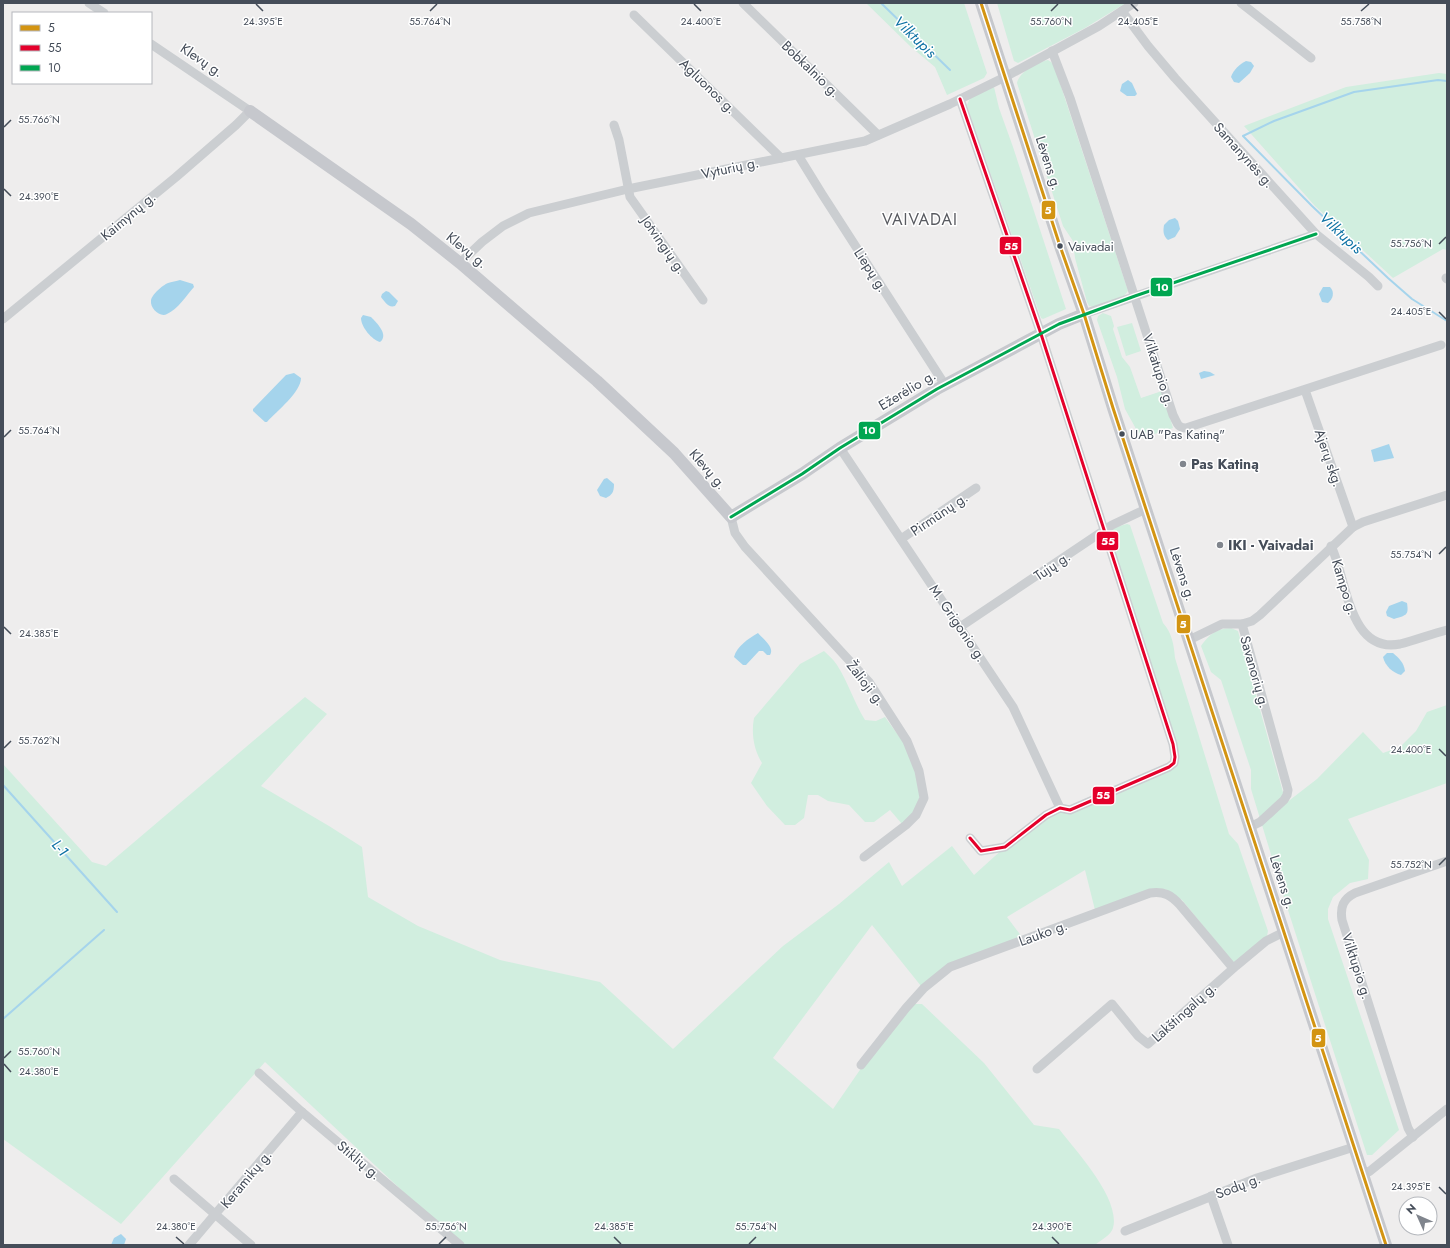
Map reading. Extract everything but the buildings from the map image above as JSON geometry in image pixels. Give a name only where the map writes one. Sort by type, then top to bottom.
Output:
[{"type":"main road","name":"Lėvens g.","points":[[981,3],[1060,246],[1084,314],[1386,1245]]},
{"type":"main road","name":"Klevų g.","points":[[250,110],[386,207],[460,263],[608,391],[674,453],[731,517]]},
{"type":"main road","name":"Ežerėlio g.","points":[[731,517],[802,474],[840,448],[945,385],[1059,324],[1084,314]]},
{"type":"street","points":[[89,3],[102,12]]},
{"type":"street","name":"Bobkalnio g.","points":[[743,3],[878,135]]},
{"type":"street","name":"Vyturių g.","points":[[460,263],[482,242],[503,226],[529,213],[628,189],[866,141],[1005,77],[1099,26],[1134,3]]},
{"type":"street","points":[[1241,3],[1311,58]]},
{"type":"street","name":"Samanynės g.","points":[[1122,12],[1175,78],[1316,234],[1378,286]]},
{"type":"street","name":"Agluonos g.","points":[[634,15],[781,158]]},
{"type":"street","name":"Klevų g.","points":[[152,45],[250,110]]},
{"type":"street","name":"Vilkatupio g.","points":[[1052,51],[1070,98],[1173,415],[1178,426],[1181,428],[1186,428],[1441,345]]},
{"type":"street","points":[[960,99],[1041,334],[1173,744],[1175,757],[1174,763],[1169,767],[1070,810],[1060,808],[1046,815],[1005,847],[981,851],[970,838]]},
{"type":"street","name":"Kaimynų g.","points":[[3,319],[176,177],[236,125],[250,110]]},
{"type":"street","name":"Jotvingių g.","points":[[614,125],[619,140],[630,197],[703,300]]},
{"type":"street","name":"Liepų g.","points":[[798,155],[945,385]]},
{"type":"street","points":[[1084,314],[1316,234]]},
{"type":"street","name":"Ajerų skg.","points":[[1306,390],[1353,527]]},
{"type":"street","name":"M. Grigonio g.","points":[[840,448],[1013,706],[1060,808]]},
{"type":"street","name":"Pirmūnų g.","points":[[901,539],[976,488]]},
{"type":"street","name":"Savanorių g.","points":[[1250,827],[1260,822],[1284,800],[1288,790],[1242,624],[1252,621],[1353,527],[1363,522],[1447,495]]},
{"type":"street","name":"Tujų g.","points":[[960,627],[1118,521],[1146,508]]},
{"type":"street","name":"Žalioji g.","points":[[731,517],[735,533],[745,547],[873,688],[906,741],[919,771],[924,798],[916,815],[906,825],[864,857]]},
{"type":"street","name":"Kampo g.","points":[[1331,546],[1356,622],[1367,637],[1382,644],[1399,644],[1447,630]]},
{"type":"street","points":[[1189,640],[1222,624],[1242,624]]},
{"type":"street","name":"Vilktupio g.","points":[[1413,1137],[1408,1128],[1342,920],[1341,906],[1344,900],[1355,893],[1447,861]]},
{"type":"street","name":"Lauko g.","points":[[862,1065],[906,1008],[924,988],[950,967],[1150,892],[1166,893],[1173,897],[1233,968]]},
{"type":"street","name":"Lakštingalų g.","points":[[1037,1069],[1112,1004],[1138,1036],[1148,1044],[1233,968],[1266,941],[1284,932]]},
{"type":"street","name":"Stiklių g.","points":[[259,1073],[302,1112],[460,1245]]},
{"type":"street","points":[[1363,1175],[1447,1109]]},
{"type":"street","name":"Keramikų g.","points":[[189,1245],[302,1112]]},
{"type":"street","name":"Sodų g.","points":[[1125,1231],[1257,1178],[1354,1147]]},
{"type":"street","points":[[174,1179],[251,1245]]},
{"type":"street","points":[[1211,1196],[1228,1245]]},
{"type":"green space","points":[[866,3],[964,3],[987,73],[984,78],[947,95],[935,67],[911,47]]},
{"type":"green space","points":[[997,3],[1126,3],[1085,28],[1018,63],[1014,61]]},
{"type":"green space","points":[[1048,60],[1054,65],[1128,291],[1124,296],[1093,307],[1089,306],[1087,302],[1075,258],[1073,241],[1063,226],[1017,83],[1021,75],[1029,68]]},
{"type":"green space","points":[[1439,73],[1447,74],[1447,250],[1443,249],[1393,278],[1315,206],[1244,126],[1346,87]]},
{"type":"green space","points":[[994,87],[999,108],[1066,309],[1043,319],[1041,318],[967,105],[970,98]]},
{"type":"green space","points":[[1103,313],[1111,316],[1114,326],[1113,329],[1122,357],[1130,367],[1141,398],[1162,391],[1173,428],[1139,439],[1135,427],[1125,409],[1117,377],[1097,320],[1098,316]]},
{"type":"green space","points":[[1132,323],[1141,351],[1126,356],[1117,327]]},
{"type":"green space","points":[[1127,524],[1130,525],[1163,623],[1169,631],[1172,639],[1175,658],[1229,834],[1238,844],[1268,931],[1266,941],[1236,966],[1182,900],[1165,889],[1155,889],[1095,910],[1085,870],[1007,917],[1022,937],[955,961],[921,986],[872,925],[773,1058],[833,1109],[864,1064],[911,1004],[922,1004],[984,1063],[1034,1125],[1059,1129],[1086,1162],[1104,1190],[1114,1216],[1112,1231],[1095,1245],[460,1245],[265,1062],[121,1224],[3,1139],[3,764],[92,862],[106,866],[305,697],[327,714],[261,786],[362,847],[368,897],[418,926],[500,960],[600,982],[673,1049],[783,946],[839,904],[889,862],[902,886],[952,846],[974,875],[1005,847],[1046,815],[1070,810],[1169,767],[1175,757],[1105,530]]},
{"type":"green space","points":[[1231,628],[1238,631],[1286,803],[1317,779],[1363,732],[1383,753],[1400,747],[1416,731],[1427,712],[1447,705],[1447,783],[1348,819],[1369,860],[1368,879],[1350,883],[1333,897],[1328,909],[1328,919],[1399,1130],[1372,1155],[1367,1155],[1287,907],[1251,789],[1251,770],[1221,680],[1211,672],[1201,646],[1213,633]]},
{"type":"green space","points":[[824,651],[837,665],[865,720],[876,721],[885,717],[909,750],[921,793],[914,813],[902,824],[890,810],[874,822],[865,822],[849,805],[828,801],[818,795],[808,795],[804,818],[795,825],[785,825],[767,806],[751,783],[762,763],[754,742],[754,718],[800,664]]},
{"type":"water","points":[[1246,61],[1251,62],[1254,66],[1250,73],[1239,83],[1234,82],[1231,77],[1233,72]]},
{"type":"water","points":[[1128,80],[1132,83],[1137,94],[1135,96],[1127,96],[1120,91],[1122,84]]},
{"type":"water","points":[[1175,218],[1178,221],[1180,229],[1175,237],[1168,240],[1165,237],[1164,225],[1169,220]]},
{"type":"water","points":[[180,280],[193,284],[194,287],[171,312],[161,315],[156,312],[151,304],[153,296],[166,284]]},
{"type":"water","points":[[1323,287],[1330,287],[1333,293],[1331,300],[1328,303],[1322,302],[1319,294]]},
{"type":"water","points":[[386,291],[398,301],[395,306],[385,303],[381,297]]},
{"type":"water","points":[[363,315],[371,317],[381,329],[383,336],[380,342],[374,339],[365,329],[361,322]]},
{"type":"water","points":[[1204,371],[1215,375],[1201,379],[1199,373]]},
{"type":"water","points":[[294,373],[301,378],[297,389],[282,407],[267,422],[265,422],[253,411],[253,409],[286,375]]},
{"type":"water","points":[[1389,444],[1394,458],[1374,462],[1371,450]]},
{"type":"water","points":[[607,478],[614,484],[614,487],[610,496],[606,498],[600,496],[597,490],[604,479]]},
{"type":"water","points":[[1402,601],[1407,603],[1408,610],[1406,614],[1394,619],[1387,616],[1386,612],[1389,606]]},
{"type":"water","points":[[758,633],[770,646],[770,655],[767,655],[763,651],[759,651],[746,665],[743,665],[734,657],[735,653],[743,643]]},
{"type":"water","points":[[1387,653],[1393,653],[1402,663],[1405,671],[1401,675],[1392,671],[1387,666],[1383,657]]},
{"type":"water","points":[[121,1234],[126,1239],[124,1245],[111,1245],[114,1238]]},
{"type":"waterway","name":"Vilktupis","points":[[881,3],[950,70]]},
{"type":"waterway","name":"Vilktupis","points":[[1447,81],[1438,80],[1354,92],[1274,121],[1243,136],[1312,206],[1388,278],[1412,299],[1447,321]]},
{"type":"waterway","name":"L-1","points":[[3,785],[117,912]]},
{"type":"waterway","name":"L-1","points":[[3,1019],[104,930]]},
{"type":"transit line","name":"5","points":[[981,3],[1060,246],[1084,314],[1113,408],[1386,1245]]},
{"type":"transit line","name":"55","points":[[960,99],[1041,334],[1173,744],[1175,757],[1174,763],[1169,767],[1070,810],[1060,808],[1046,815],[1005,847],[981,851],[970,838]]},
{"type":"transit line","name":"10","points":[[731,517],[937,389],[1059,324],[1135,296],[1316,234]]},
{"type":"place","name":"Vaivadai","points":[[1060,246]]},
{"type":"place","name":"UAB \"Pas Katiną\"","points":[[1122,434]]},
{"type":"place","name":"Pas Katiną","points":[[1183,464]]},
{"type":"place","name":"IKI - Vaivadai","points":[[1220,545]]},
{"type":"district","name":"VAIVADAI","points":[[920,219]]}]
